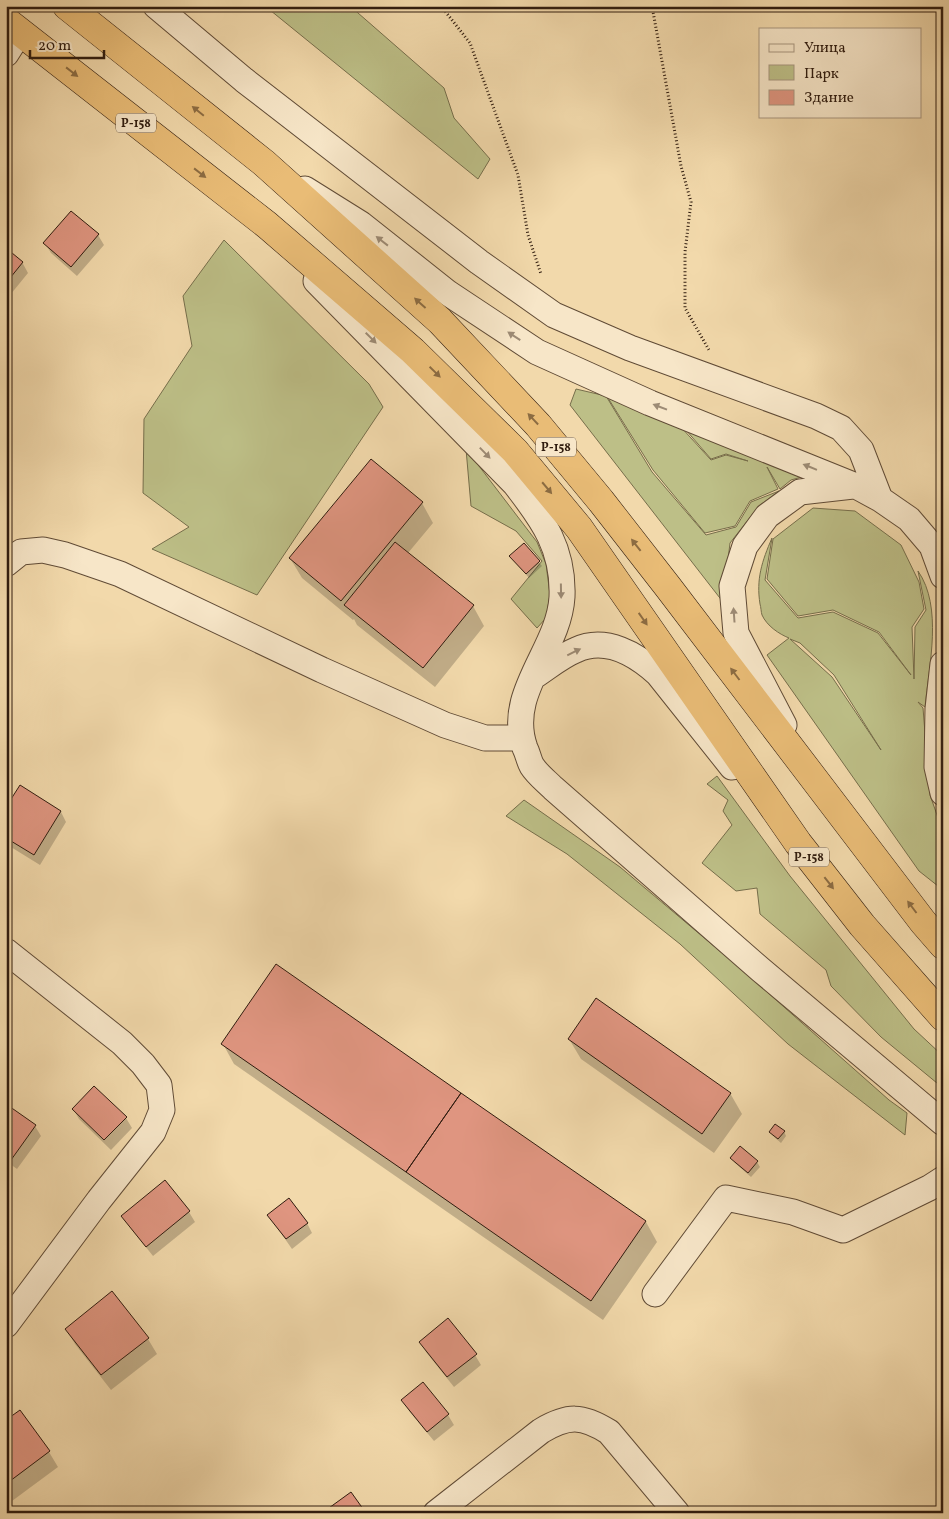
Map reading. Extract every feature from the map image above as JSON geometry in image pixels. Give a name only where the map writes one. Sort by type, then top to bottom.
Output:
[{"type":"highway","name":"Р-158","points":[[67,6],[264,163],[440,321],[538,425],[602,501],[923,922],[943,945]]},
{"type":"highway","name":"Р-158","points":[[13,26],[266,225],[413,351],[515,451],[579,528],[798,842],[862,925],[943,1017]]},
{"type":"street","points":[[156,6],[244,80],[472,256],[554,315],[630,348],[816,416],[841,428],[861,450],[880,499]]},
{"type":"street","points":[[6,54],[13,26]]},
{"type":"street","points":[[264,163],[361,224],[448,293],[537,352],[650,403],[856,486],[880,499],[909,520],[932,546],[943,576]]},
{"type":"street","points":[[266,225],[326,292],[515,484],[539,515],[556,547],[562,598],[554,628],[526,691],[521,712],[522,738],[532,766],[553,788],[761,970],[943,1124]]},
{"type":"street","points":[[807,769],[736,633],[732,586],[745,546],[767,516],[800,492],[856,486]]},
{"type":"street","points":[[11,554],[43,550],[66,554],[120,574],[313,666],[445,725],[485,738],[522,738]]},
{"type":"street","points":[[533,677],[577,649],[595,645],[612,647],[630,653],[645,662],[658,674],[719,752],[798,842]]},
{"type":"street","points":[[943,664],[938,709],[937,757],[937,767],[943,793]]},
{"type":"street","points":[[6,952],[122,1043],[143,1064],[159,1085],[162,1110],[153,1132],[99,1200],[6,1325]]},
{"type":"street","points":[[655,1294],[726,1198],[793,1212],[843,1230],[930,1188],[943,1179]]},
{"type":"street","points":[[436,1513],[541,1430],[554,1423],[581,1418],[609,1432],[677,1513]]},
{"type":"path","points":[[441,6],[470,43],[518,175],[528,235],[554,315]]},
{"type":"path","points":[[652,6],[681,166],[691,202],[685,252],[685,308],[709,351]]},
{"type":"green space","points":[[265,6],[350,6],[444,88],[454,118],[490,159],[478,179]]},
{"type":"green space","points":[[224,240],[369,384],[383,407],[257,595],[152,549],[189,527],[143,493],[144,419],[192,346],[183,296]]},
{"type":"green space","points":[[576,389],[606,396],[652,472],[706,535],[736,527],[751,502],[779,491],[759,506],[730,543],[723,602],[570,405]]},
{"type":"green space","points":[[608,398],[680,426],[711,460],[726,455],[748,461],[726,454],[711,459],[679,422],[812,474],[791,480],[780,489],[767,467],[778,489],[750,501],[735,526],[705,533],[653,470]]},
{"type":"green space","points":[[466,449],[537,542],[546,564],[550,595],[546,618],[537,628],[511,599],[542,561],[516,531],[471,506]]},
{"type":"green space","points":[[813,508],[855,511],[901,545],[919,582],[924,609],[912,627],[914,679],[915,627],[926,610],[918,571],[926,585],[932,619],[931,655],[925,707],[918,702],[923,708],[930,795],[943,832],[943,890],[919,871],[767,655],[789,638],[770,626],[761,612],[759,578],[765,554],[772,538],[765,580],[798,618],[833,612],[878,633],[911,675],[879,632],[833,610],[798,616],[767,579],[773,539]],"holes":[[[790,639],[800,643],[834,675],[881,750],[832,677]]]},
{"type":"green space","points":[[717,776],[790,876],[914,1029],[943,1056],[943,1088],[881,1037],[831,986],[826,970],[760,914],[757,888],[736,891],[702,863],[732,825],[723,811],[728,800],[707,784]]},
{"type":"green space","points":[[524,800],[620,867],[740,968],[889,1100],[907,1113],[905,1135],[788,1044],[680,944],[567,854],[506,816]]},
{"type":"building","points":[[71,211],[99,234],[71,267],[43,243]]},
{"type":"building","points":[[6,248],[23,262],[6,283]]},
{"type":"building","points":[[371,459],[423,502],[341,601],[289,558]]},
{"type":"building","points":[[395,542],[474,605],[423,668],[344,605]]},
{"type":"building","points":[[524,543],[540,561],[526,574],[509,556]]},
{"type":"building","points":[[20,785],[61,811],[34,855],[6,838],[6,807]]},
{"type":"building","points":[[276,964],[461,1093],[406,1172],[221,1044]]},
{"type":"building","points":[[596,998],[731,1093],[702,1134],[568,1039]]},
{"type":"building","points":[[94,1086],[127,1117],[104,1140],[72,1109]]},
{"type":"building","points":[[461,1093],[646,1221],[591,1301],[406,1172]]},
{"type":"building","points":[[6,1104],[36,1125],[11,1160],[6,1156]]},
{"type":"building","points":[[775,1124],[785,1131],[778,1139],[769,1132]]},
{"type":"building","points":[[740,1146],[758,1161],[748,1173],[730,1158]]},
{"type":"building","points":[[165,1180],[190,1211],[146,1247],[121,1216]]},
{"type":"building","points":[[289,1198],[308,1223],[286,1239],[267,1215]]},
{"type":"building","points":[[112,1291],[149,1338],[101,1375],[65,1329]]},
{"type":"building","points":[[448,1318],[477,1354],[447,1377],[419,1342]]},
{"type":"building","points":[[423,1382],[449,1414],[427,1432],[401,1400]]},
{"type":"building","points":[[20,1410],[50,1451],[6,1484],[6,1420]]},
{"type":"building","points":[[351,1492],[366,1513],[322,1513]]}]
